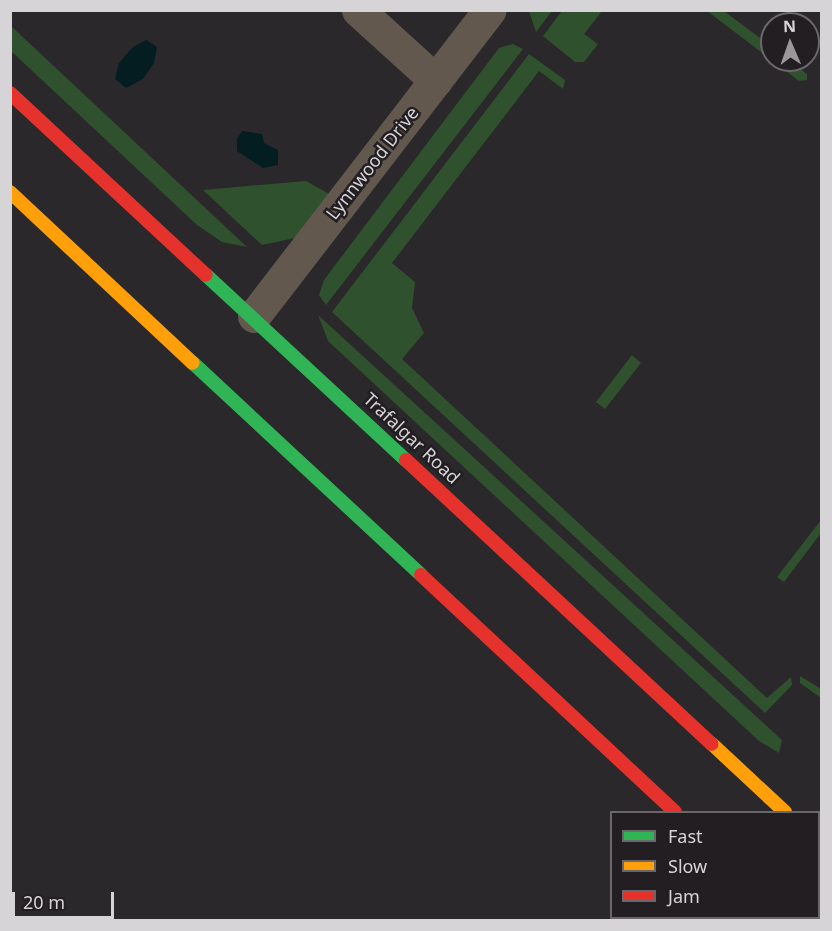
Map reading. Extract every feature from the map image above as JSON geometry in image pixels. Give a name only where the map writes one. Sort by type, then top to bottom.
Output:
[{"type":"main road","name":"Trafalgar Road","points":[[10,93],[254,316],[783,811]]},
{"type":"main road","points":[[10,192],[673,811]]},
{"type":"street","points":[[358,10],[436,81]]},
{"type":"street","name":"Lynnwood Drive","points":[[254,316],[490,10]]},
{"type":"green space","points":[[529,10],[552,11],[536,32]]},
{"type":"green space","points":[[562,11],[602,11],[584,34],[598,44],[584,62],[575,62],[543,36]]},
{"type":"green space","points":[[707,11],[724,11],[760,38],[760,51]]},
{"type":"green space","points":[[10,26],[247,247],[222,242],[197,225],[11,51]]},
{"type":"green space","points":[[513,44],[523,49],[326,305],[319,295],[324,280],[499,48]]},
{"type":"green space","points":[[529,54],[565,80],[563,89],[539,71],[392,263],[415,282],[412,308],[424,333],[402,359],[767,698],[791,677],[792,685],[765,713],[332,312]]},
{"type":"green space","points":[[787,72],[807,74],[807,80],[799,81]]},
{"type":"green space","points":[[306,181],[331,195],[295,238],[262,245],[203,190]]},
{"type":"green space","points":[[318,315],[782,740],[779,753],[759,741],[328,341]]},
{"type":"green space","points":[[632,355],[641,363],[605,409],[596,402]]},
{"type":"green space","points":[[821,520],[821,533],[784,582],[777,577]]},
{"type":"green space","points":[[800,676],[821,689],[821,698],[800,683]]},
{"type":"water","points":[[146,40],[157,47],[154,63],[143,79],[126,88],[115,79],[119,63],[133,47]]},
{"type":"water","points":[[242,131],[262,134],[264,143],[278,150],[278,165],[263,168],[237,151],[237,139]]},
{"type":"traffic: fast","points":[[206,275],[406,460]]},
{"type":"traffic: fast","points":[[193,363],[421,575]]},
{"type":"traffic: slow","points":[[10,192],[193,363]]},
{"type":"traffic: slow","points":[[712,744],[784,811]]},
{"type":"traffic: jam","points":[[10,93],[206,275]]},
{"type":"traffic: jam","points":[[406,460],[712,744]]},
{"type":"traffic: jam","points":[[421,575],[674,811]]}]
